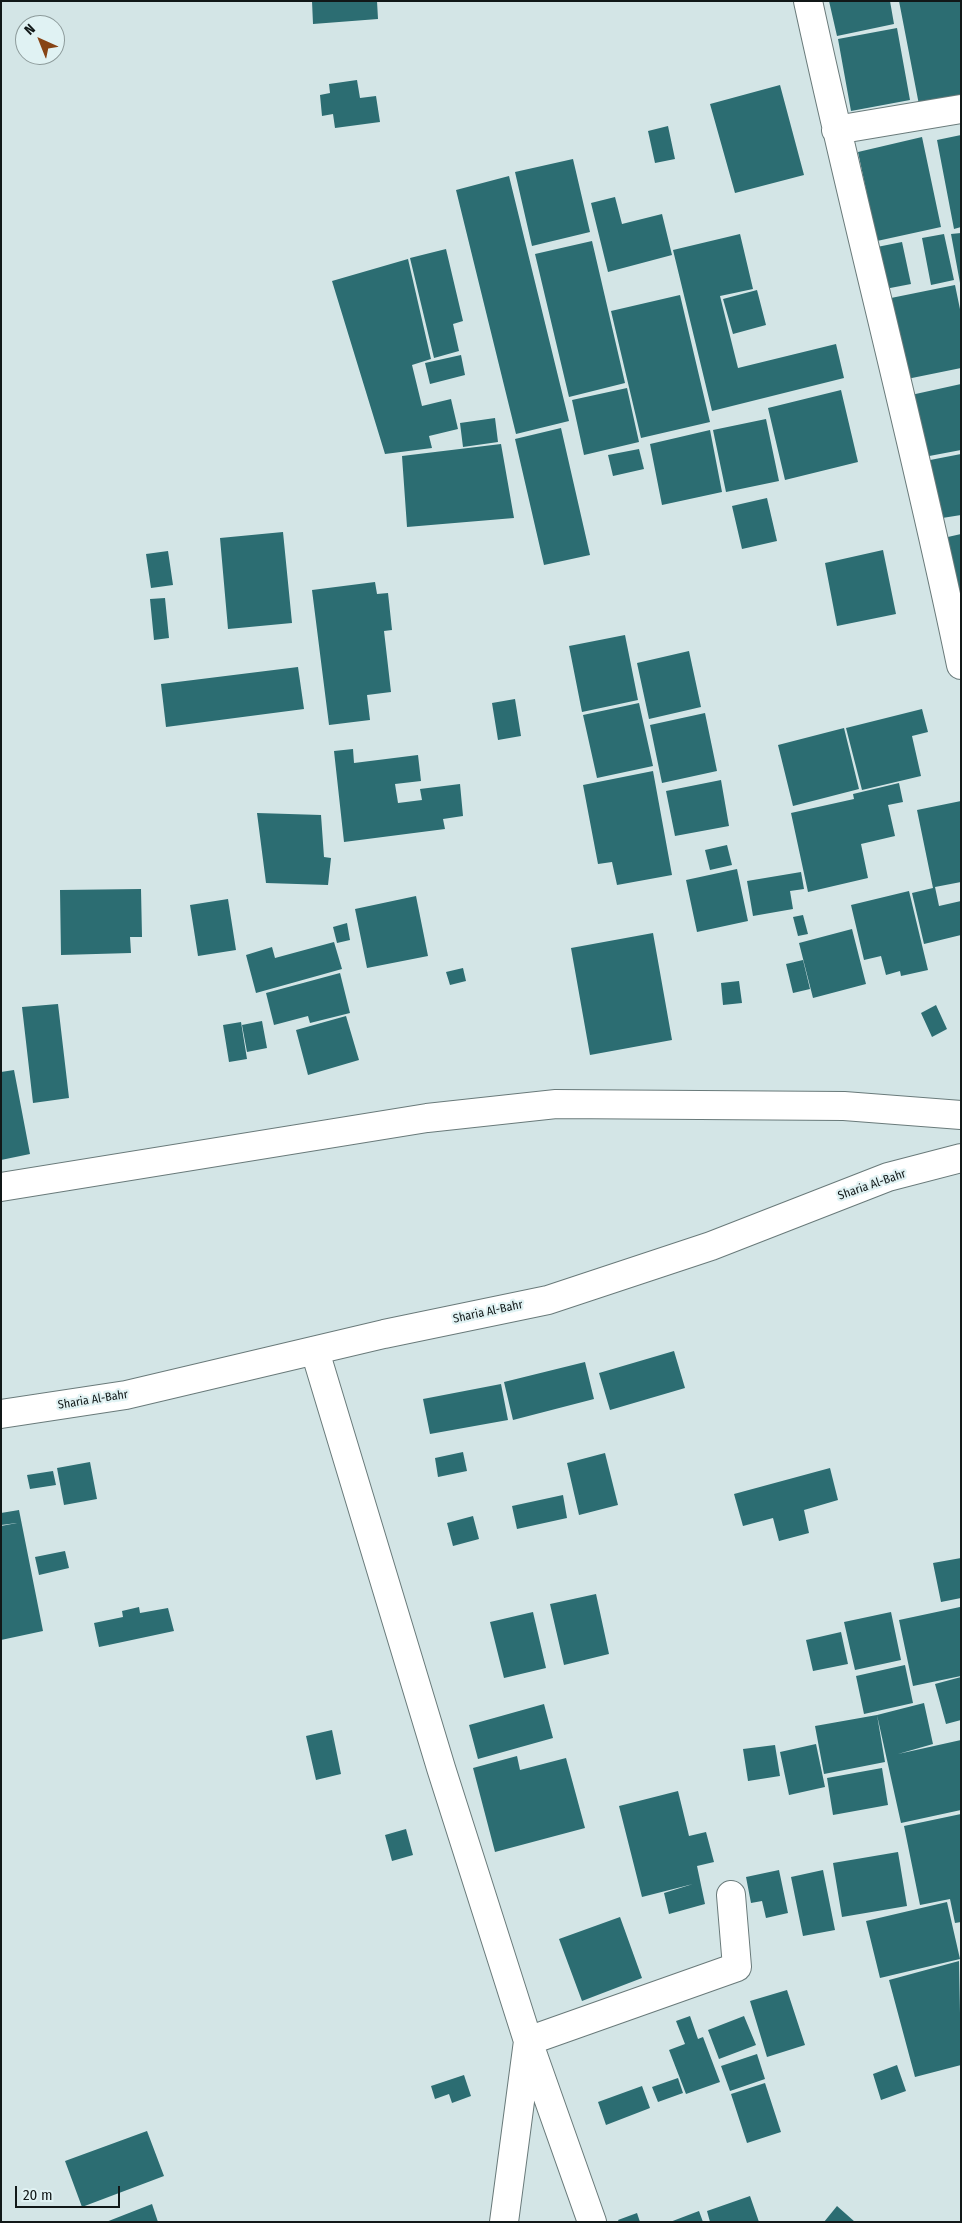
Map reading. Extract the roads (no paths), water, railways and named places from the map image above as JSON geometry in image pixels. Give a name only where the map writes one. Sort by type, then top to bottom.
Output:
[{"type":"street","points":[[808,1],[836,130],[936,544],[961,665]]},
{"type":"street","points":[[836,130],[961,109]]},
{"type":"street","points":[[1,1187],[427,1118],[556,1104],[844,1106],[961,1115]]},
{"type":"street","name":"Sharia Al-Bahr","points":[[1,1414],[126,1395],[384,1334],[548,1300],[711,1246],[888,1177],[961,1158]]},
{"type":"street","points":[[315,1351],[441,1768],[528,2041],[592,2222]]},
{"type":"street","points":[[528,2041],[737,1967],[731,1894]]},
{"type":"street","points":[[504,2222],[528,2041]]}]
